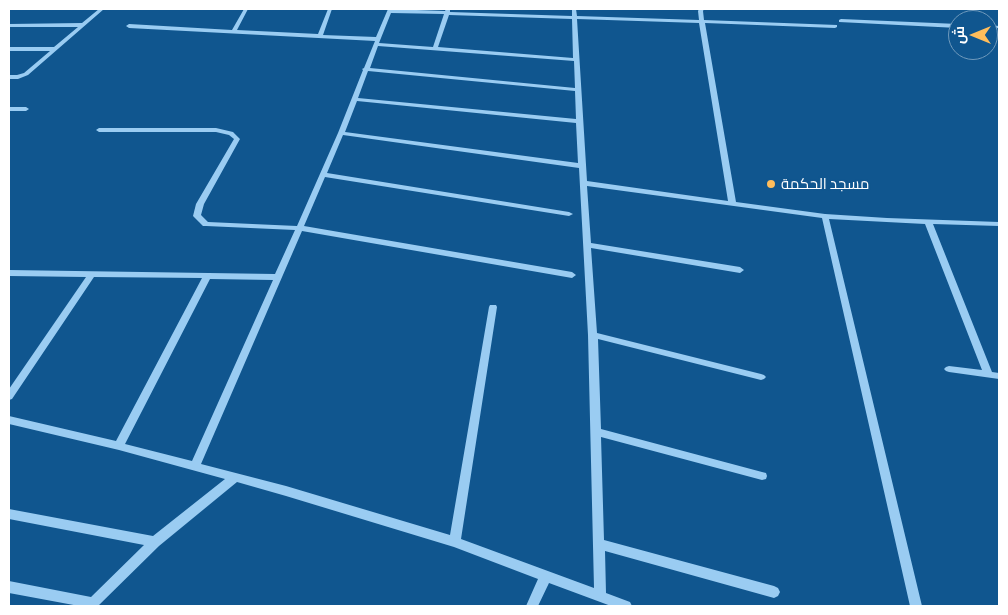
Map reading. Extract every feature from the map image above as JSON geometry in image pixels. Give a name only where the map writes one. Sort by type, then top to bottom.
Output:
[{"type":"street","points":[[9,78],[26,74],[102,9]]},
{"type":"street","points":[[233,32],[246,9]]},
{"type":"street","points":[[320,35],[330,9]]},
{"type":"street","points":[[701,9],[732,202]]},
{"type":"street","points":[[196,466],[341,133],[389,10],[574,14],[702,23],[835,26]]},
{"type":"street","points":[[435,49],[447,11]]},
{"type":"street","points":[[574,14],[593,335],[600,596]]},
{"type":"street","points":[[840,21],[948,26]]},
{"type":"street","points":[[9,24],[84,25]]},
{"type":"street","points":[[129,26],[320,35],[435,49],[577,60]]},
{"type":"street","points":[[9,49],[56,49]]},
{"type":"street","points":[[365,69],[578,90]]},
{"type":"street","points":[[354,99],[579,121]]},
{"type":"street","points":[[9,109],[26,109]]},
{"type":"street","points":[[99,130],[216,130],[231,133],[237,139],[200,204],[197,216],[206,224],[300,228],[572,275]]},
{"type":"street","points":[[341,133],[582,166]]},
{"type":"street","points":[[323,174],[569,214]]},
{"type":"street","points":[[583,183],[824,216],[999,224]]},
{"type":"street","points":[[824,216],[916,606]]},
{"type":"street","points":[[928,222],[994,375]]},
{"type":"street","points":[[587,245],[740,270]]},
{"type":"street","points":[[9,273],[278,277]]},
{"type":"street","points":[[9,396],[92,274]]},
{"type":"street","points":[[119,446],[207,276]]},
{"type":"street","points":[[455,542],[493,307]]},
{"type":"street","points":[[593,335],[761,377]]},
{"type":"street","points":[[949,369],[994,375]]},
{"type":"street","points":[[9,420],[196,466],[455,542],[626,606]]},
{"type":"street","points":[[596,432],[762,476]]},
{"type":"street","points":[[9,587],[91,605],[156,542],[236,477]]},
{"type":"street","points":[[9,514],[156,542]]},
{"type":"street","points":[[599,544],[774,592]]},
{"type":"street","points":[[532,606],[546,576]]},
{"type":"place","name":"مسجد الحكمة","points":[[771,184]]}]
